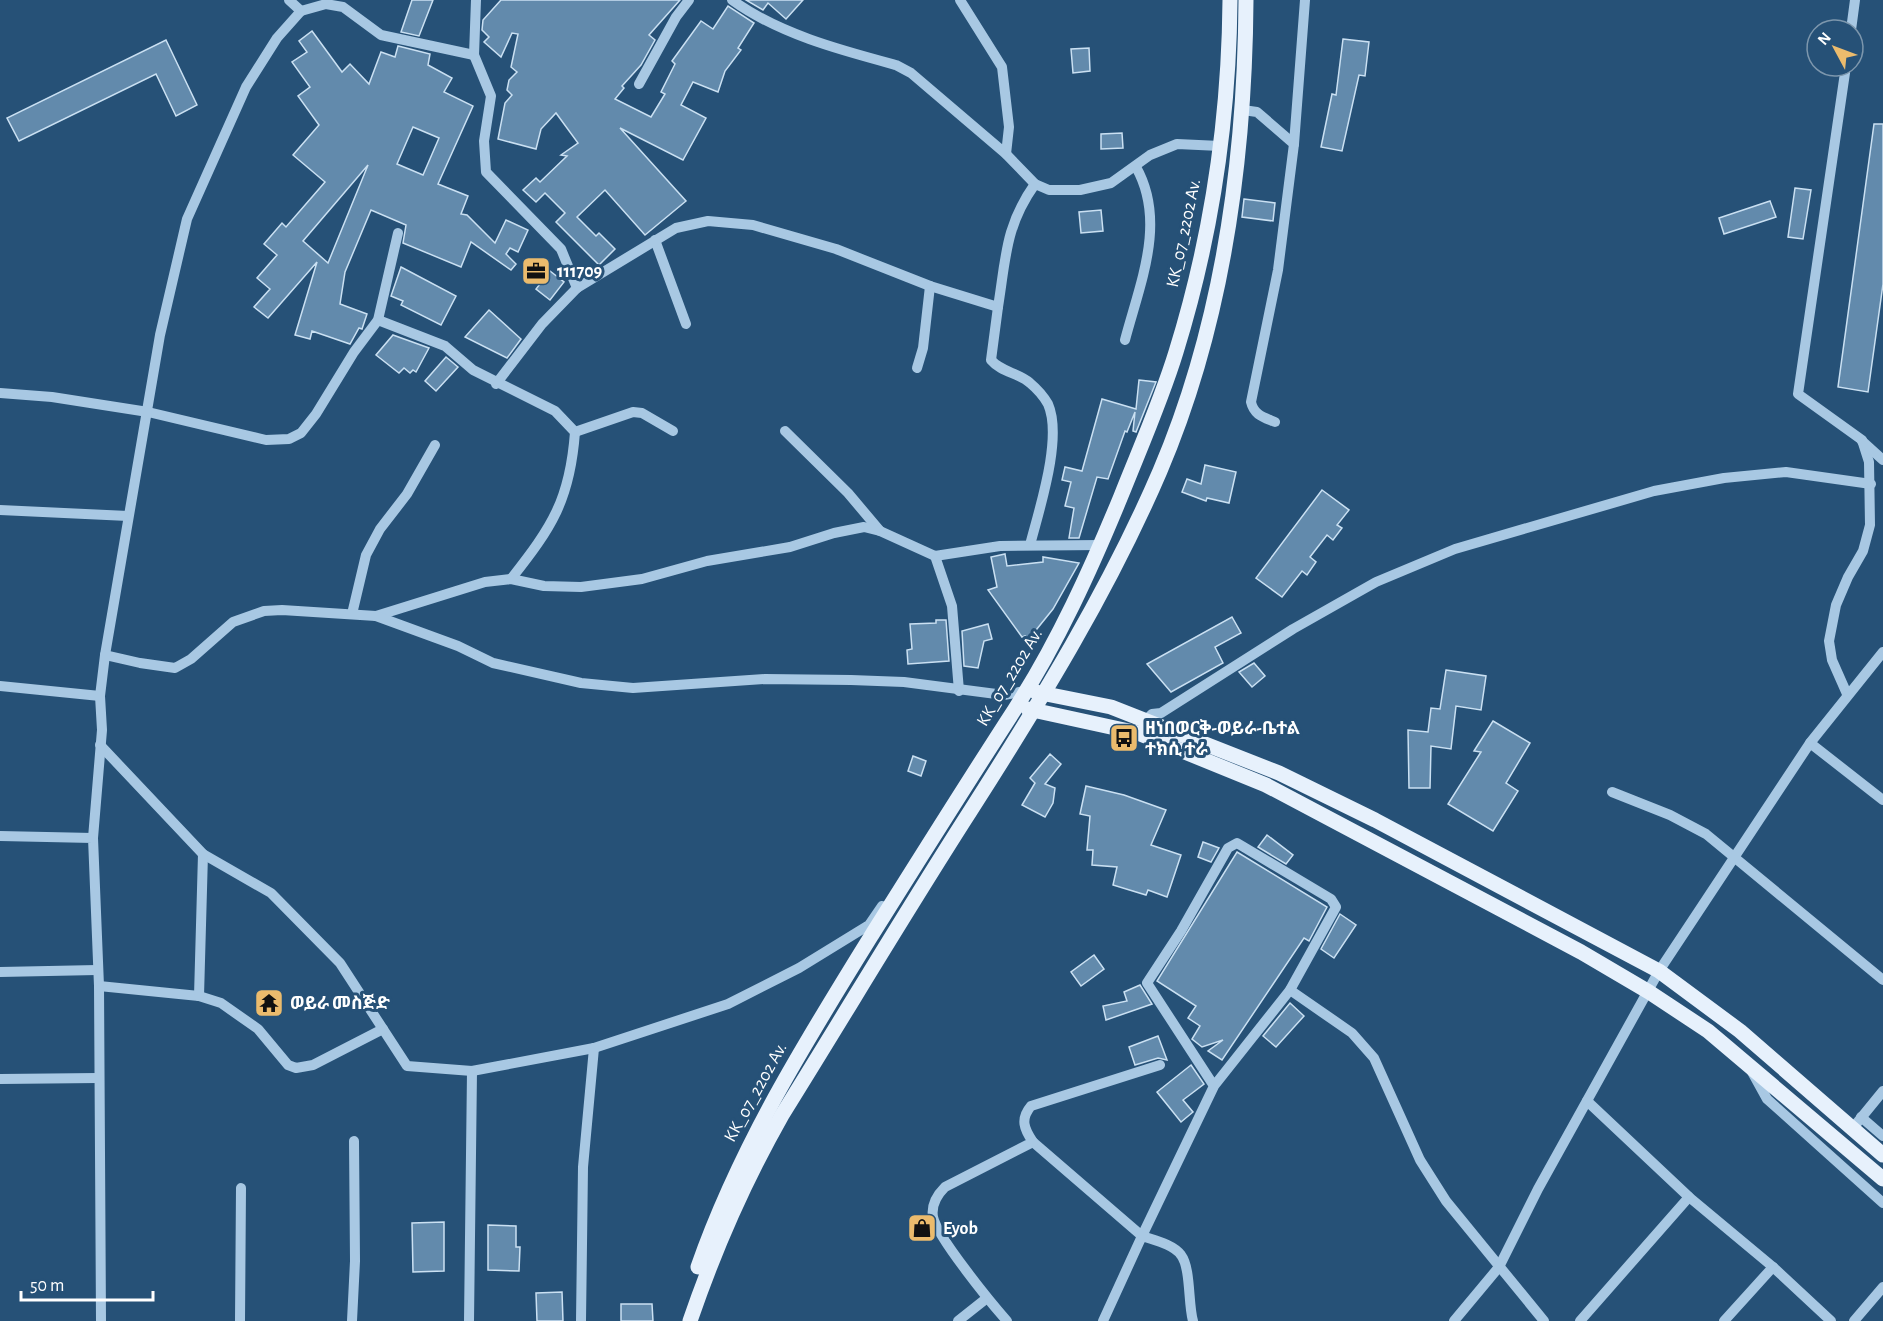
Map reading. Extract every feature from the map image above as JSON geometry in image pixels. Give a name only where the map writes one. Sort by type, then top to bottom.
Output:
[{"type":"main road","name":"KK_07_2202 Av.","points":[[679,1321],[717,1214],[743,1155],[814,1024],[939,824],[1017,706],[1070,612],[1101,545],[1176,352],[1197,269],[1220,146],[1230,51],[1230,0]]},
{"type":"main road","points":[[690,1321],[722,1234],[746,1178],[782,1115],[1036,711],[1161,469],[1214,298],[1238,171],[1243,110],[1246,0]]},
{"type":"main road","points":[[1025,691],[1111,707],[1279,773],[1375,820],[1659,971],[1740,1031],[1856,1123],[1883,1155]]},
{"type":"main road","points":[[1017,706],[1138,733],[1266,786],[1581,952],[1649,992],[1708,1031],[1883,1179]]},
{"type":"street","points":[[288,0],[301,11]]},
{"type":"street","points":[[476,0],[474,55],[491,96],[484,141],[486,172],[561,249],[577,288]]},
{"type":"street","points":[[639,84],[688,0]]},
{"type":"street","points":[[732,0],[749,13],[777,27],[896,65],[911,73],[1006,154],[1035,184],[1049,190],[1080,190],[1111,183],[1150,155],[1177,144],[1220,146]]},
{"type":"street","points":[[960,0],[1002,67],[1009,127],[1006,154]]},
{"type":"street","points":[[1275,422],[1258,415],[1253,410],[1251,402],[1278,270],[1294,144],[1305,0]]},
{"type":"street","points":[[1853,18],[1855,0]]},
{"type":"street","points":[[101,1321],[99,986],[93,838],[102,730],[100,696],[128,516],[160,335],[187,219],[246,87],[277,38],[301,11],[326,4],[343,4],[381,35],[474,55]]},
{"type":"street","points":[[1844,78],[1798,394],[1862,440],[1883,460]]},
{"type":"street","points":[[1243,110],[1257,112],[1294,144]]},
{"type":"street","points":[[1125,340],[1150,246],[1152,221],[1145,184],[1136,167]]},
{"type":"street","points":[[1030,545],[1050,461],[1052,422],[1048,405],[1029,381],[995,365],[991,360],[1009,231],[1021,204],[1035,184]]},
{"type":"street","points":[[496,384],[542,324],[577,288],[676,228],[708,221],[753,225],[836,249],[930,286],[998,307]]},
{"type":"street","points":[[0,393],[51,397],[148,412],[266,440],[289,439],[301,433],[316,414],[354,352],[378,320],[398,233]]},
{"type":"street","points":[[655,240],[686,324]]},
{"type":"street","points":[[917,368],[923,348],[930,286]]},
{"type":"street","points":[[378,320],[445,346],[473,370],[496,384],[518,391],[555,411],[575,432],[573,469],[560,507],[540,543],[511,579]]},
{"type":"street","points":[[575,432],[633,412],[642,413],[673,431]]},
{"type":"street","points":[[785,431],[848,493],[880,531]]},
{"type":"street","points":[[1847,694],[1832,660],[1829,641],[1836,605],[1848,577],[1863,552],[1870,525],[1869,462],[1862,440]]},
{"type":"street","points":[[352,614],[366,555],[380,529],[407,494],[435,445]]},
{"type":"street","points":[[1138,733],[1146,719],[1161,713],[1293,629],[1365,588],[1455,549],[1654,491],[1724,478],[1786,472],[1871,484]]},
{"type":"street","points":[[0,510],[128,516]]},
{"type":"street","points":[[376,616],[485,582],[511,579],[544,586],[581,586],[642,579],[707,561],[790,547],[834,533],[864,527],[880,531],[935,556],[1000,546],[1101,545]]},
{"type":"street","points":[[935,556],[952,606],[959,691]]},
{"type":"street","points":[[105,655],[176,668],[191,659],[233,622],[248,615],[282,610],[376,616],[458,646],[493,663],[581,683],[633,688],[765,679],[851,680],[904,682],[959,691],[1004,695],[1025,691]]},
{"type":"street","points":[[1454,1321],[1499,1267],[1659,971],[1810,743],[1847,694],[1883,652]]},
{"type":"street","points":[[0,686],[100,696]]},
{"type":"street","points":[[1004,695],[1017,706]]},
{"type":"street","points":[[1810,743],[1883,800]]},
{"type":"street","points":[[100,745],[203,854],[271,893],[340,963],[407,1066],[472,1071],[594,1048],[728,1004],[799,968],[869,925],[939,824]]},
{"type":"street","points":[[1612,792],[1670,815],[1706,834],[1736,856],[1883,980]]},
{"type":"street","points":[[0,836],[93,838]]},
{"type":"street","points":[[1103,1321],[1214,1086],[1290,990],[1336,907],[1331,899],[1237,843],[1232,844],[1147,983],[1214,1086]]},
{"type":"street","points":[[199,996],[203,854]]},
{"type":"street","points":[[0,972],[97,970]]},
{"type":"street","points":[[99,986],[199,996],[221,1003],[258,1029],[288,1065],[296,1068],[313,1065],[383,1029]]},
{"type":"street","points":[[1290,990],[1352,1033],[1374,1059],[1420,1160],[1446,1201],[1544,1321]]},
{"type":"street","points":[[581,1321],[583,1167],[594,1048]]},
{"type":"street","points":[[1160,1065],[1031,1106],[1025,1113],[1023,1123],[1033,1142],[1142,1236],[1172,1248],[1181,1255],[1185,1266],[1192,1321]]},
{"type":"street","points":[[1749,1065],[1767,1099],[1883,1203]]},
{"type":"street","points":[[469,1321],[472,1071]]},
{"type":"street","points":[[0,1079],[98,1078]]},
{"type":"street","points":[[1883,1091],[1856,1123],[1883,1136]]},
{"type":"street","points":[[1587,1101],[1689,1197],[1773,1267],[1831,1321]]},
{"type":"street","points":[[352,1321],[355,1261],[354,1141]]},
{"type":"street","points":[[1007,1321],[987,1298],[943,1236],[933,1218],[933,1205],[937,1195],[945,1187],[1033,1142]]},
{"type":"street","points":[[240,1321],[241,1188]]},
{"type":"street","points":[[1580,1321],[1689,1197]]},
{"type":"street","points":[[1724,1321],[1773,1267]]},
{"type":"street","points":[[1854,1321],[1883,1287]]},
{"type":"street","points":[[958,1321],[987,1298]]},
{"type":"building","points":[[412,0],[433,0],[419,36],[401,32]]},
{"type":"building","points":[[501,0],[680,0],[649,35],[655,40],[641,65],[622,86],[624,88],[615,99],[651,117],[665,94],[661,92],[675,64],[672,61],[701,21],[713,29],[728,6],[754,23],[738,48],[741,50],[725,71],[718,92],[693,82],[681,105],[706,118],[683,160],[620,128],[686,201],[645,235],[605,190],[577,217],[596,236],[599,233],[615,249],[599,265],[556,222],[565,213],[545,193],[536,202],[523,190],[536,178],[540,182],[567,156],[561,155],[578,143],[556,113],[541,129],[536,149],[498,139],[505,103],[512,95],[507,90],[509,80],[517,72],[511,67],[518,34],[512,33],[501,57],[484,42],[489,37],[482,30],[483,20]]},
{"type":"building","points":[[746,0],[803,0],[786,19],[768,3],[763,10]]},
{"type":"building","points":[[312,31],[342,72],[350,64],[369,84],[381,52],[395,57],[398,46],[430,54],[428,65],[452,78],[444,92],[473,106],[438,184],[468,196],[461,214],[467,215],[495,243],[506,220],[528,230],[518,252],[510,248],[506,254],[516,264],[511,270],[471,242],[461,267],[403,243],[406,225],[371,210],[345,272],[340,304],[367,314],[362,329],[359,328],[350,344],[312,331],[310,339],[295,335],[317,262],[268,318],[254,307],[270,289],[257,278],[277,255],[264,244],[282,223],[286,227],[325,182],[293,155],[319,125],[298,96],[310,87],[292,62],[307,52],[299,41]],"holes":[[[413,127],[439,138],[423,175],[397,164]],[[368,165],[328,263],[303,241]]]},
{"type":"building","points":[[1343,39],[1369,42],[1365,76],[1359,75],[1342,151],[1321,147],[1332,94],[1336,95]]},
{"type":"building","points":[[166,40],[197,105],[176,116],[156,74],[19,141],[7,118]]},
{"type":"building","points":[[1089,48],[1090,71],[1073,73],[1071,49]]},
{"type":"building","points":[[1874,124],[1883,124],[1883,284],[1868,392],[1838,387]]},
{"type":"building","points":[[1122,133],[1123,148],[1101,149],[1101,134]]},
{"type":"building","points":[[1795,188],[1811,190],[1803,239],[1788,237]]},
{"type":"building","points":[[1244,199],[1275,203],[1273,221],[1242,217]]},
{"type":"building","points":[[1770,201],[1776,217],[1724,234],[1719,218]]},
{"type":"building","points":[[1101,210],[1103,231],[1081,233],[1079,212]]},
{"type":"building","points":[[401,267],[456,296],[441,325],[401,305],[403,301],[391,296]]},
{"type":"building","points":[[550,271],[564,282],[550,300],[536,289]]},
{"type":"building","points":[[489,310],[521,339],[507,358],[465,337]]},
{"type":"building","points":[[393,335],[429,348],[416,372],[413,370],[410,373],[404,368],[399,373],[376,355]]},
{"type":"building","points":[[446,357],[458,367],[436,391],[425,381]]},
{"type":"building","points":[[1139,380],[1156,382],[1136,432],[1133,431],[1135,412],[1127,432],[1125,431],[1108,479],[1097,477],[1079,538],[1069,538],[1074,508],[1065,506],[1071,482],[1062,480],[1065,467],[1082,471],[1102,399],[1136,409]]},
{"type":"building","points":[[1205,465],[1236,472],[1229,503],[1207,498],[1206,501],[1182,492],[1187,479],[1201,484]]},
{"type":"building","points":[[1322,490],[1349,510],[1337,525],[1342,528],[1333,540],[1327,535],[1310,557],[1316,562],[1307,575],[1302,571],[1282,597],[1256,578]]},
{"type":"building","points":[[1005,554],[1007,566],[1043,562],[1043,557],[1079,563],[1053,609],[1028,640],[1025,636],[1022,637],[988,590],[997,587],[991,557]]},
{"type":"building","points":[[1232,617],[1241,633],[1215,647],[1223,663],[1171,692],[1147,664]]},
{"type":"building","points":[[936,620],[946,620],[949,661],[908,664],[907,650],[912,649],[910,624],[936,623]]},
{"type":"building","points":[[988,624],[992,639],[984,641],[978,668],[964,666],[962,631]]},
{"type":"building","points":[[1254,663],[1265,676],[1252,687],[1239,672]]},
{"type":"building","points":[[1446,670],[1486,676],[1481,710],[1456,706],[1451,749],[1431,746],[1430,788],[1409,788],[1408,730],[1428,732],[1431,708],[1440,709]]},
{"type":"building","points":[[1493,721],[1530,743],[1506,783],[1518,791],[1493,831],[1448,804],[1481,752],[1474,751]]},
{"type":"building","points":[[1050,754],[1061,764],[1045,784],[1055,788],[1053,803],[1045,817],[1022,805],[1035,783],[1030,778]]},
{"type":"building","points":[[913,756],[926,761],[921,776],[908,771]]},
{"type":"building","points":[[1086,786],[1124,795],[1166,810],[1151,845],[1181,855],[1167,897],[1148,890],[1146,895],[1113,885],[1117,867],[1092,865],[1093,850],[1087,850],[1090,816],[1080,814]]},
{"type":"building","points":[[1267,835],[1293,855],[1286,864],[1258,847]]},
{"type":"building","points":[[1203,842],[1219,848],[1211,862],[1198,857]]},
{"type":"building","points":[[1237,852],[1327,907],[1309,941],[1304,938],[1222,1060],[1208,1051],[1223,1040],[1202,1047],[1192,1039],[1200,1026],[1188,1018],[1196,1006],[1157,981]]},
{"type":"building","points":[[1340,914],[1356,925],[1334,958],[1321,949]]},
{"type":"building","points":[[1094,955],[1104,969],[1081,986],[1071,972]]},
{"type":"building","points":[[1140,985],[1152,1004],[1106,1020],[1103,1006],[1127,1001],[1124,992]]},
{"type":"building","points":[[1290,1003],[1304,1016],[1276,1047],[1263,1036]]},
{"type":"building","points":[[1158,1036],[1167,1060],[1158,1058],[1135,1065],[1129,1047]]},
{"type":"building","points":[[1191,1065],[1204,1084],[1183,1100],[1193,1112],[1181,1122],[1157,1092]]},
{"type":"building","points":[[444,1222],[444,1271],[413,1272],[412,1223]]},
{"type":"building","points":[[488,1225],[516,1226],[516,1247],[520,1247],[519,1271],[488,1270]]},
{"type":"building","points":[[562,1292],[563,1321],[537,1321],[536,1293]]},
{"type":"building","points":[[621,1304],[652,1304],[653,1321],[621,1321]]},
{"type":"place","name":"111709","points":[[536,271]]},
{"type":"place","name":"ዘነበወርቅ-ወይራ-ቤተል ተክሲ ተራ","points":[[1124,738]]},
{"type":"place","name":"ወይራ መስጅድ","points":[[269,1003]]},
{"type":"place","name":"Eyob","points":[[922,1228]]}]
